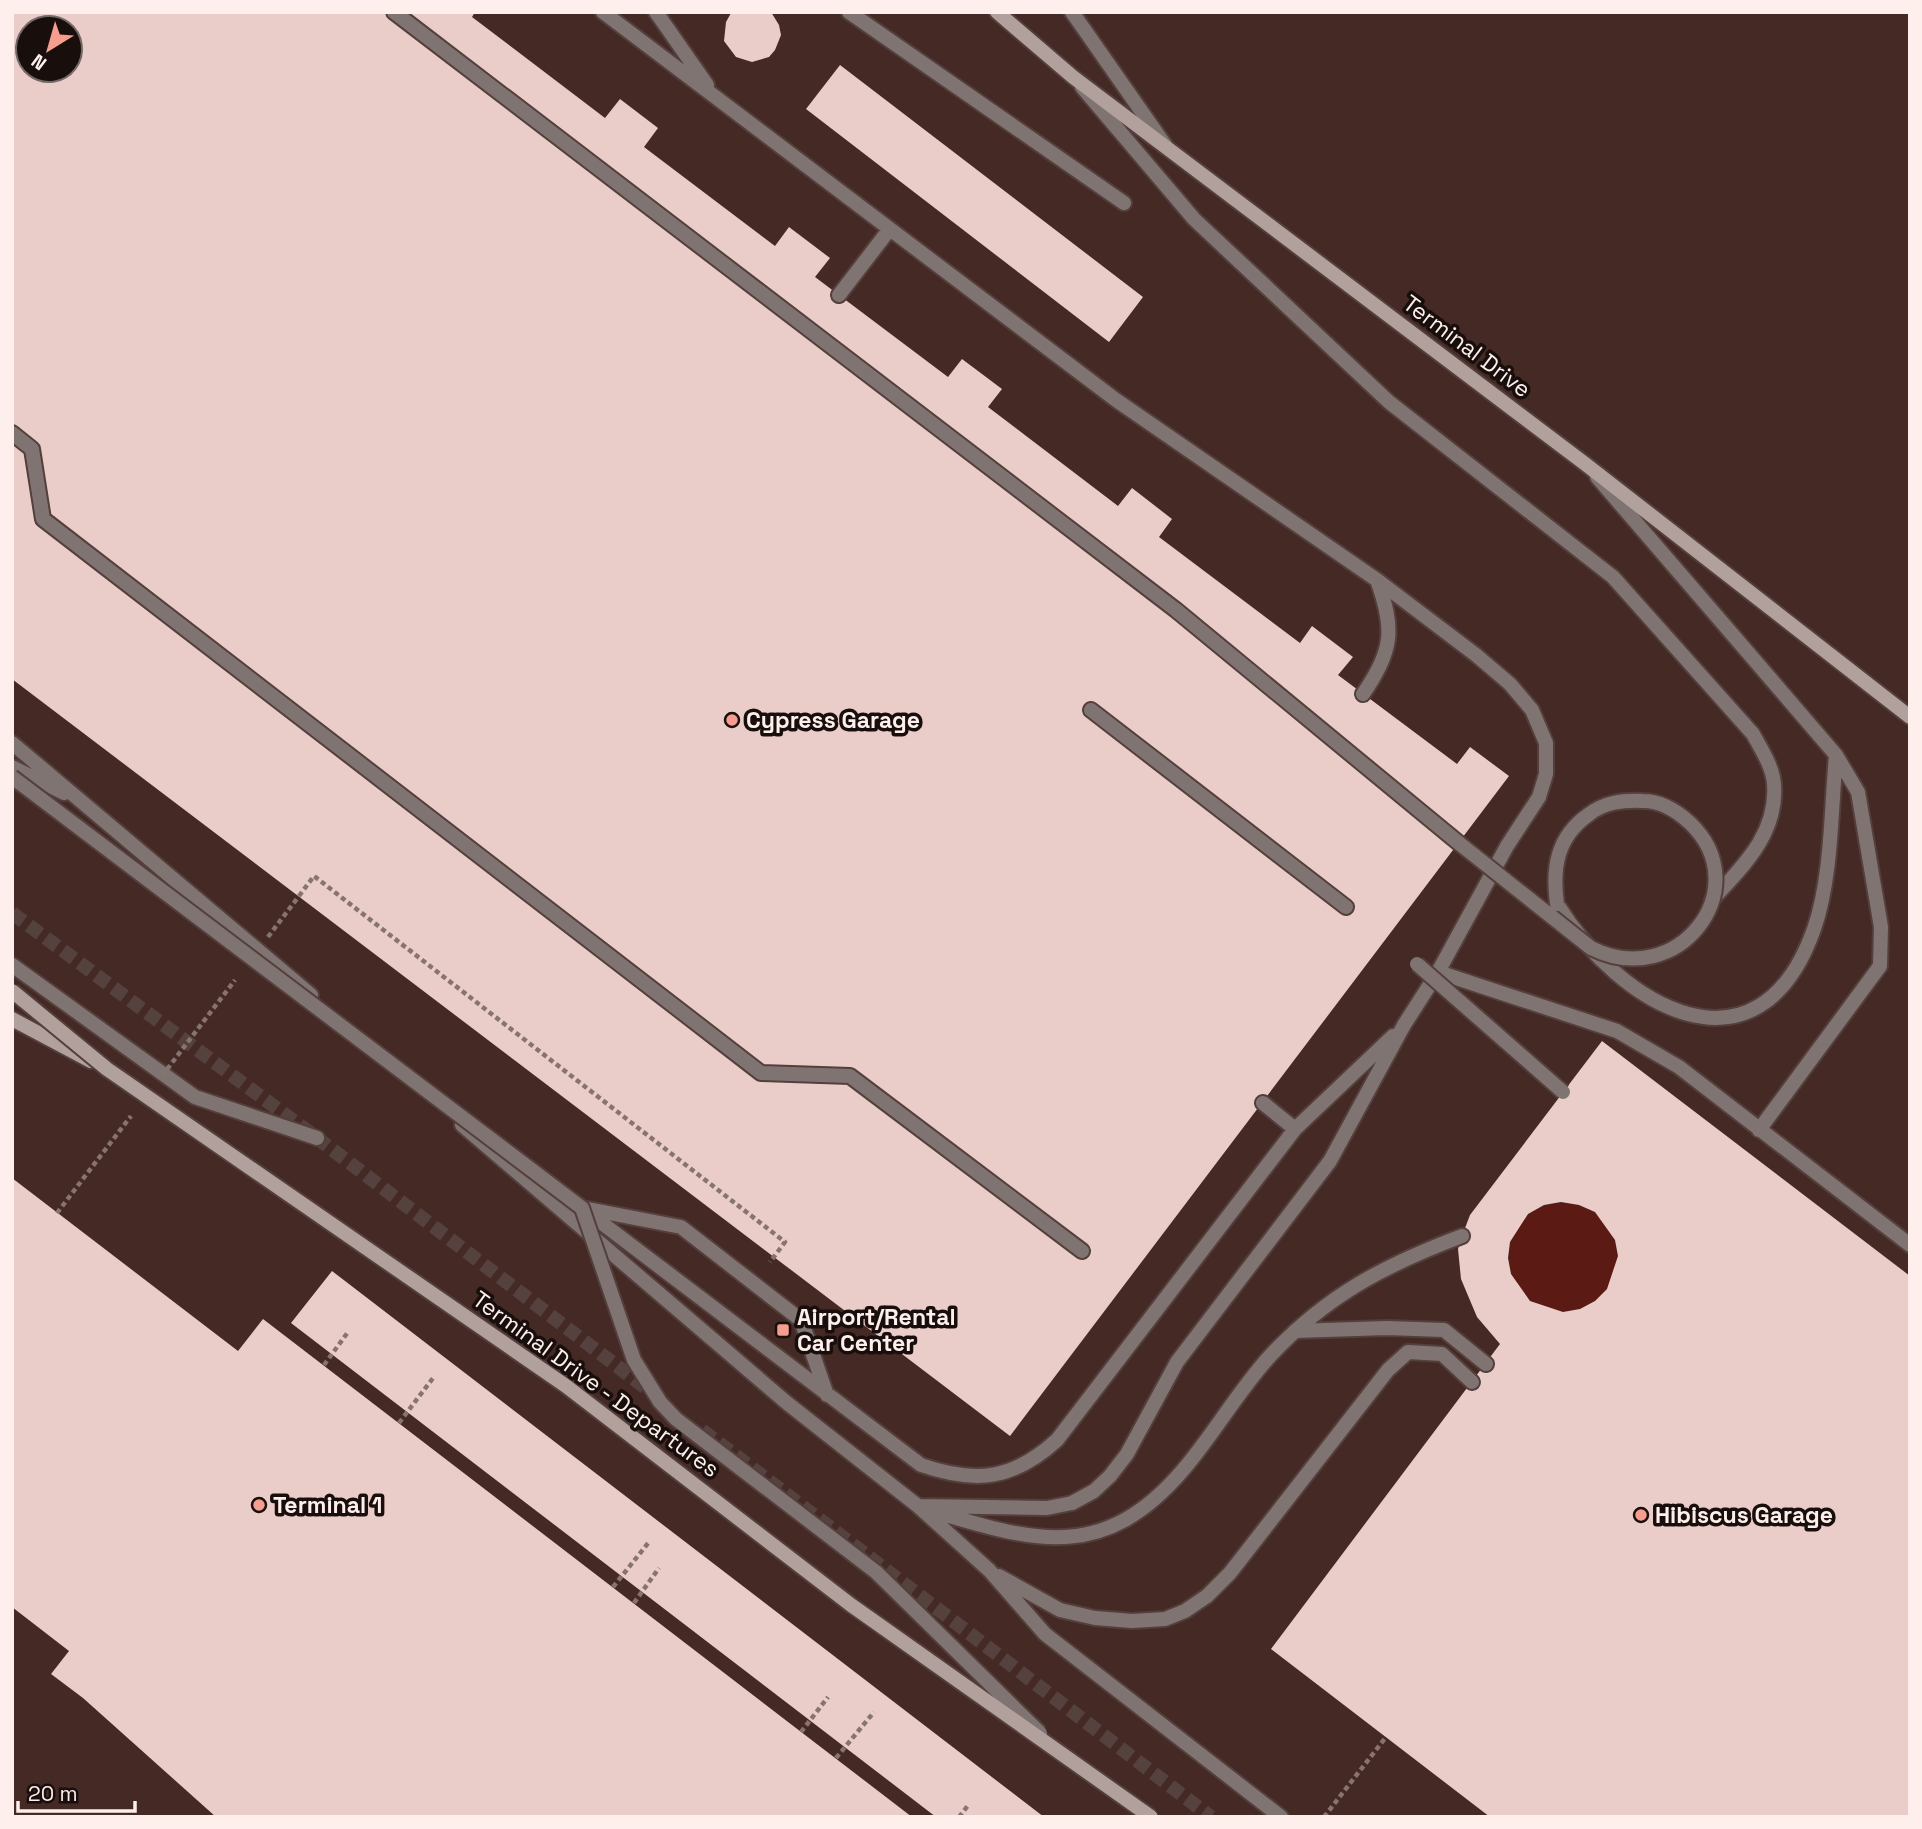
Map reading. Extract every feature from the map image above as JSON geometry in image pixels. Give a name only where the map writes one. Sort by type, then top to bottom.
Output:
[{"type":"street","points":[[394,12],[1176,610],[1591,948],[1632,960],[1660,956],[1684,943],[1700,925],[1712,900],[1756,853],[1768,824],[1774,784],[1767,760],[1753,734],[1613,577],[1389,402],[1194,219],[1073,77]]},
{"type":"street","points":[[603,12],[1116,400],[1377,580],[1510,684],[1532,710],[1546,743],[1546,774],[1539,797],[1507,846],[1438,972],[1404,1025],[1330,1161],[1177,1362],[1127,1454],[1110,1476],[1083,1497],[1047,1508],[918,1506]]},
{"type":"street","points":[[656,12],[716,97]]},
{"type":"street","points":[[849,12],[1124,203]]},
{"type":"street","name":"Terminal Drive","points":[[997,12],[1073,77],[1584,463],[1910,717]]},
{"type":"street","points":[[1072,12],[1168,149]]},
{"type":"street","points":[[839,295],[889,230]]},
{"type":"street","points":[[12,433],[32,449],[43,519],[761,1073],[850,1076],[1082,1251]]},
{"type":"street","points":[[1584,463],[1836,755],[1858,792],[1881,927],[1881,966],[1759,1130]]},
{"type":"street","points":[[1363,694],[1381,668],[1388,650],[1387,609],[1377,580]]},
{"type":"street","points":[[1090,710],[1346,907]]},
{"type":"street","points":[[12,743],[788,1403],[918,1506],[989,1570],[1045,1634],[1281,1817]]},
{"type":"street","points":[[1712,900],[1714,872],[1707,845],[1699,832],[1678,812],[1653,801],[1625,800],[1598,807],[1574,825],[1559,849],[1553,877],[1557,904],[1583,941],[1630,986],[1660,1006],[1691,1016],[1730,1016],[1763,1004],[1793,973],[1814,928],[1824,878],[1836,755]]},
{"type":"street","points":[[12,767],[90,807]]},
{"type":"street","points":[[12,777],[828,1396],[921,1465],[945,1473],[968,1477],[995,1475],[1039,1456],[1080,1414],[1295,1129],[1404,1025]]},
{"type":"street","points":[[1417,964],[1563,1092]]},
{"type":"street","points":[[12,965],[195,1097],[317,1138]]},
{"type":"street","points":[[1438,972],[1617,1031],[1679,1068],[1910,1245]]},
{"type":"street","name":"Terminal Drive - Departures","points":[[12,991],[107,1069],[566,1386],[851,1605],[1151,1817]]},
{"type":"street","points":[[12,999],[52,994]]},
{"type":"street","points":[[12,1018],[107,1069]]},
{"type":"street","points":[[1263,1103],[1295,1129]]},
{"type":"street","points":[[582,1208],[681,1227],[801,1320],[828,1396]]},
{"type":"street","points":[[582,1208],[624,1336],[645,1381],[660,1402],[676,1419],[876,1572],[1059,1752]]},
{"type":"street","points":[[918,1506],[985,1527],[1041,1538],[1075,1539],[1104,1531],[1159,1495],[1183,1470],[1268,1358],[1295,1331],[1368,1276],[1462,1236]]},
{"type":"street","points":[[1295,1331],[1387,1328],[1444,1331],[1486,1364]]},
{"type":"street","points":[[989,1570],[1060,1610],[1096,1618],[1165,1619],[1207,1597],[1230,1573],[1388,1370],[1408,1352],[1442,1354],[1472,1381]]},
{"type":"path","points":[[265,940],[314,876],[785,1242],[767,1266]]},
{"type":"path","points":[[157,1082],[240,973]]},
{"type":"path","points":[[57,1213],[132,1115]]},
{"type":"path","points":[[324,1365],[348,1332]]},
{"type":"path","points":[[399,1423],[433,1378]]},
{"type":"path","points":[[613,1587],[649,1542]]},
{"type":"path","points":[[634,1603],[659,1568]]},
{"type":"path","points":[[801,1732],[828,1697]]},
{"type":"path","points":[[836,1758],[874,1712]]},
{"type":"path","points":[[1324,1817],[1385,1737]]},
{"type":"path","points":[[959,1817],[969,1804]]},
{"type":"shaded area","points":[[12,12],[1910,12],[1910,1817],[12,1817]]},
{"type":"shaded area","points":[[1563,1203],[1584,1207],[1601,1219],[1613,1236],[1617,1257],[1613,1278],[1601,1295],[1584,1307],[1563,1311],[1542,1307],[1525,1295],[1513,1278],[1509,1257],[1513,1236],[1525,1219],[1542,1207]]},
{"type":"building","name":"Cypress Garage","points":[[12,12],[475,12],[472,17],[605,118],[620,99],[658,128],[644,147],[775,246],[789,227],[830,258],[815,277],[948,377],[962,359],[1002,389],[988,407],[1118,506],[1132,488],[1172,519],[1159,537],[1300,643],[1312,626],[1353,657],[1338,675],[1457,764],[1470,747],[1509,776],[1010,1436],[12,679]]},
{"type":"building","points":[[771,12],[779,25],[781,35],[775,50],[769,57],[752,62],[736,57],[724,41],[726,22],[731,13]]},
{"type":"building","points":[[840,65],[1143,297],[1109,342],[806,109]]},
{"type":"building","name":"Hibiscus Garage","points":[[1602,1041],[1910,1276],[1910,1817],[1490,1817],[1271,1649],[1500,1344],[1477,1317],[1461,1279],[1458,1249],[1470,1215]],"holes":[[[1561,1202],[1579,1205],[1595,1212],[1615,1240],[1618,1256],[1607,1289],[1595,1301],[1580,1309],[1563,1312],[1530,1301],[1511,1274],[1508,1258],[1510,1242],[1528,1214],[1544,1205]]]},
{"type":"building","name":"Terminal 1","points":[[12,1178],[238,1351],[263,1319],[912,1817],[216,1817],[83,1698],[51,1674],[69,1651],[12,1607]]},
{"type":"building","points":[[332,1271],[1044,1817],[936,1817],[291,1323]]},
{"type":"tunnel","points":[[12,913],[317,1138],[655,1395]]},
{"type":"tunnel","points":[[702,1430],[1211,1817]]},
{"type":"place","name":"Cypress Garage","points":[[732,720]]},
{"type":"place","name":"Airport/Rental Car Center","points":[[783,1330]]},
{"type":"place","name":"Terminal 1","points":[[259,1505]]},
{"type":"place","name":"Hibiscus Garage","points":[[1641,1515]]}]
